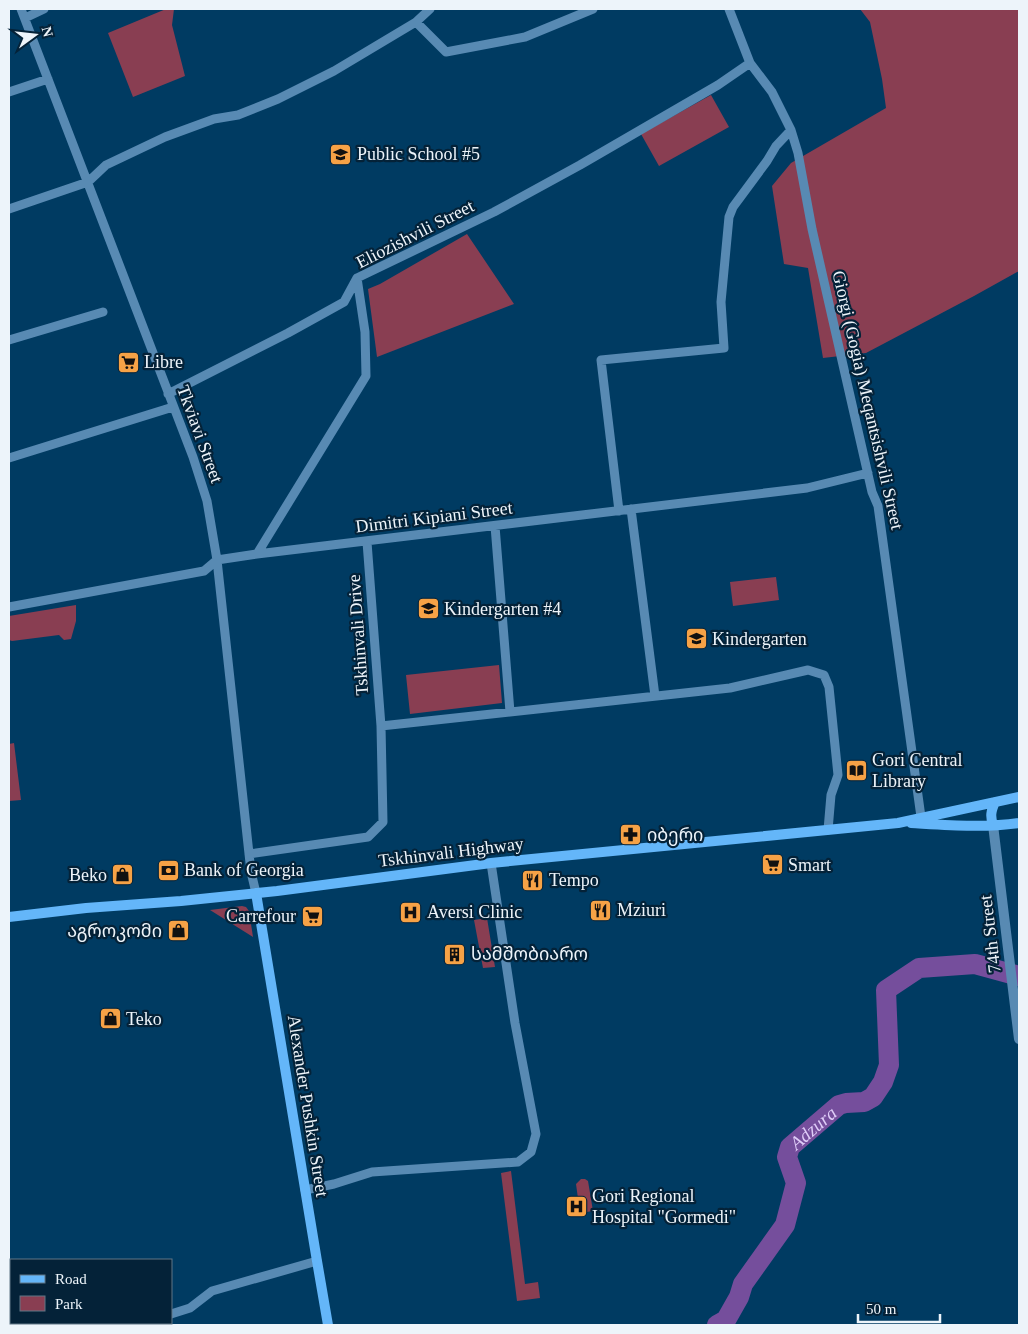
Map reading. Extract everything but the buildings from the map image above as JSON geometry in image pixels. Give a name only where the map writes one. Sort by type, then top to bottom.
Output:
[{"type":"main road","name":"Tskhinvali Highway","points":[[9,917],[86,908],[256,893],[491,863],[898,822],[1019,797]]},
{"type":"main road","points":[[993,825],[990,818],[995,802]]},
{"type":"main road","name":"Tskhinvali Highway","points":[[898,822],[962,826],[1019,823]]},
{"type":"main road","name":"Alexander Pushkin Street","points":[[256,893],[328,1325]]},
{"type":"street","points":[[23,13],[44,9]]},
{"type":"street","points":[[9,209],[88,182],[106,165],[165,137],[214,119],[238,115],[278,99],[334,72],[416,22],[430,9]]},
{"type":"street","points":[[416,22],[446,52],[525,37],[593,9]]},
{"type":"street","name":"Giorgi (Gogia) Meqantsishvili Street","points":[[729,9],[750,63],[772,92],[791,130],[798,154],[814,238],[872,492],[878,506],[921,817]]},
{"type":"street","name":"Tkviavi Street","points":[[23,13],[193,457],[207,500],[216,560],[251,872],[256,893]]},
{"type":"street","name":"Eliozishvili Street","points":[[257,554],[366,376],[365,332],[357,278],[511,203],[710,89],[750,63]]},
{"type":"street","points":[[9,92],[48,78]]},
{"type":"street","points":[[619,511],[601,360],[724,348],[721,302],[728,217],[733,207],[767,162],[776,146],[791,130]]},
{"type":"street","points":[[168,394],[288,333],[344,302],[357,278]]},
{"type":"street","points":[[9,340],[103,312]]},
{"type":"street","points":[[9,458],[173,407]]},
{"type":"street","name":"Dimitri Kipiani Street","points":[[9,606],[204,571],[216,560],[806,488],[868,472]]},
{"type":"street","points":[[631,510],[655,696]]},
{"type":"street","points":[[495,526],[510,712]]},
{"type":"street","name":"Tskhinvali Drive","points":[[249,854],[368,837],[383,822],[381,726],[367,542]]},
{"type":"street","points":[[381,726],[730,688],[808,670],[824,675],[829,687],[838,775],[831,795],[828,830]]},
{"type":"street","name":"74th Street","points":[[993,825],[1019,1039]]},
{"type":"street","points":[[305,1190],[334,1184],[372,1172],[518,1162],[531,1152],[536,1134],[514,1023],[491,863]]},
{"type":"street","points":[[172,1314],[190,1308],[212,1291],[316,1261]]},
{"type":"street","points":[[60,1325],[82,1324]]},
{"type":"street","points":[[9,1325],[14,1325]]},
{"type":"green space","points":[[166,9],[174,9],[172,25],[185,76],[133,97],[108,33]]},
{"type":"green space","points":[[860,9],[1019,9],[1019,271],[866,353],[823,358],[808,268],[784,264],[772,186],[791,163],[886,108],[870,22]]},
{"type":"green space","points":[[711,95],[729,127],[659,166],[641,134]]},
{"type":"green space","points":[[467,234],[514,304],[377,357],[368,289]]},
{"type":"green space","points":[[776,577],[779,600],[733,606],[730,582]]},
{"type":"green space","points":[[76,605],[76,621],[71,639],[64,640],[59,635],[9,640],[9,616]]},
{"type":"green space","points":[[499,665],[502,703],[410,714],[406,675]]},
{"type":"green space","points":[[14,743],[21,800],[9,801],[9,744]]},
{"type":"green space","points":[[246,907],[249,911],[253,937],[210,910]]},
{"type":"green space","points":[[487,918],[495,967],[483,968],[474,920]]},
{"type":"green space","points":[[511,1171],[525,1284],[538,1282],[540,1298],[517,1301],[501,1173]]},
{"type":"green space","points":[[581,1179],[588,1181],[593,1211],[580,1213],[576,1184]]},
{"type":"waterway","name":"Adzura","points":[[717,1325],[726,1320],[739,1297],[743,1284],[785,1225],[796,1183],[787,1157],[790,1147],[839,1105],[864,1102],[873,1097],[883,1082],[889,1065],[886,990],[919,968],[975,964],[1019,976]]},
{"type":"place","name":"Public School #5","points":[[341,154]]},
{"type":"place","name":"Libre","points":[[128,362]]},
{"type":"place","name":"Kindergarten #4","points":[[428,609]]},
{"type":"place","name":"Kindergarten","points":[[696,639]]},
{"type":"place","name":"Gori Central Library","points":[[856,770]]},
{"type":"place","name":"იბერი","points":[[631,835]]},
{"type":"place","name":"Smart","points":[[772,865]]},
{"type":"place","name":"Bank of Georgia","points":[[168,870]]},
{"type":"place","name":"Beko","points":[[123,875]]},
{"type":"place","name":"Tempo","points":[[533,880]]},
{"type":"place","name":"Mziuri","points":[[601,910]]},
{"type":"place","name":"Aversi Clinic","points":[[411,912]]},
{"type":"place","name":"Carrefour","points":[[312,916]]},
{"type":"place","name":"აგროკომი","points":[[178,931]]},
{"type":"place","name":"სამშობიარო","points":[[455,954]]},
{"type":"place","name":"Teko","points":[[110,1019]]},
{"type":"place","name":"Gori Regional Hospital \"Gormedi\"","points":[[576,1206]]}]
